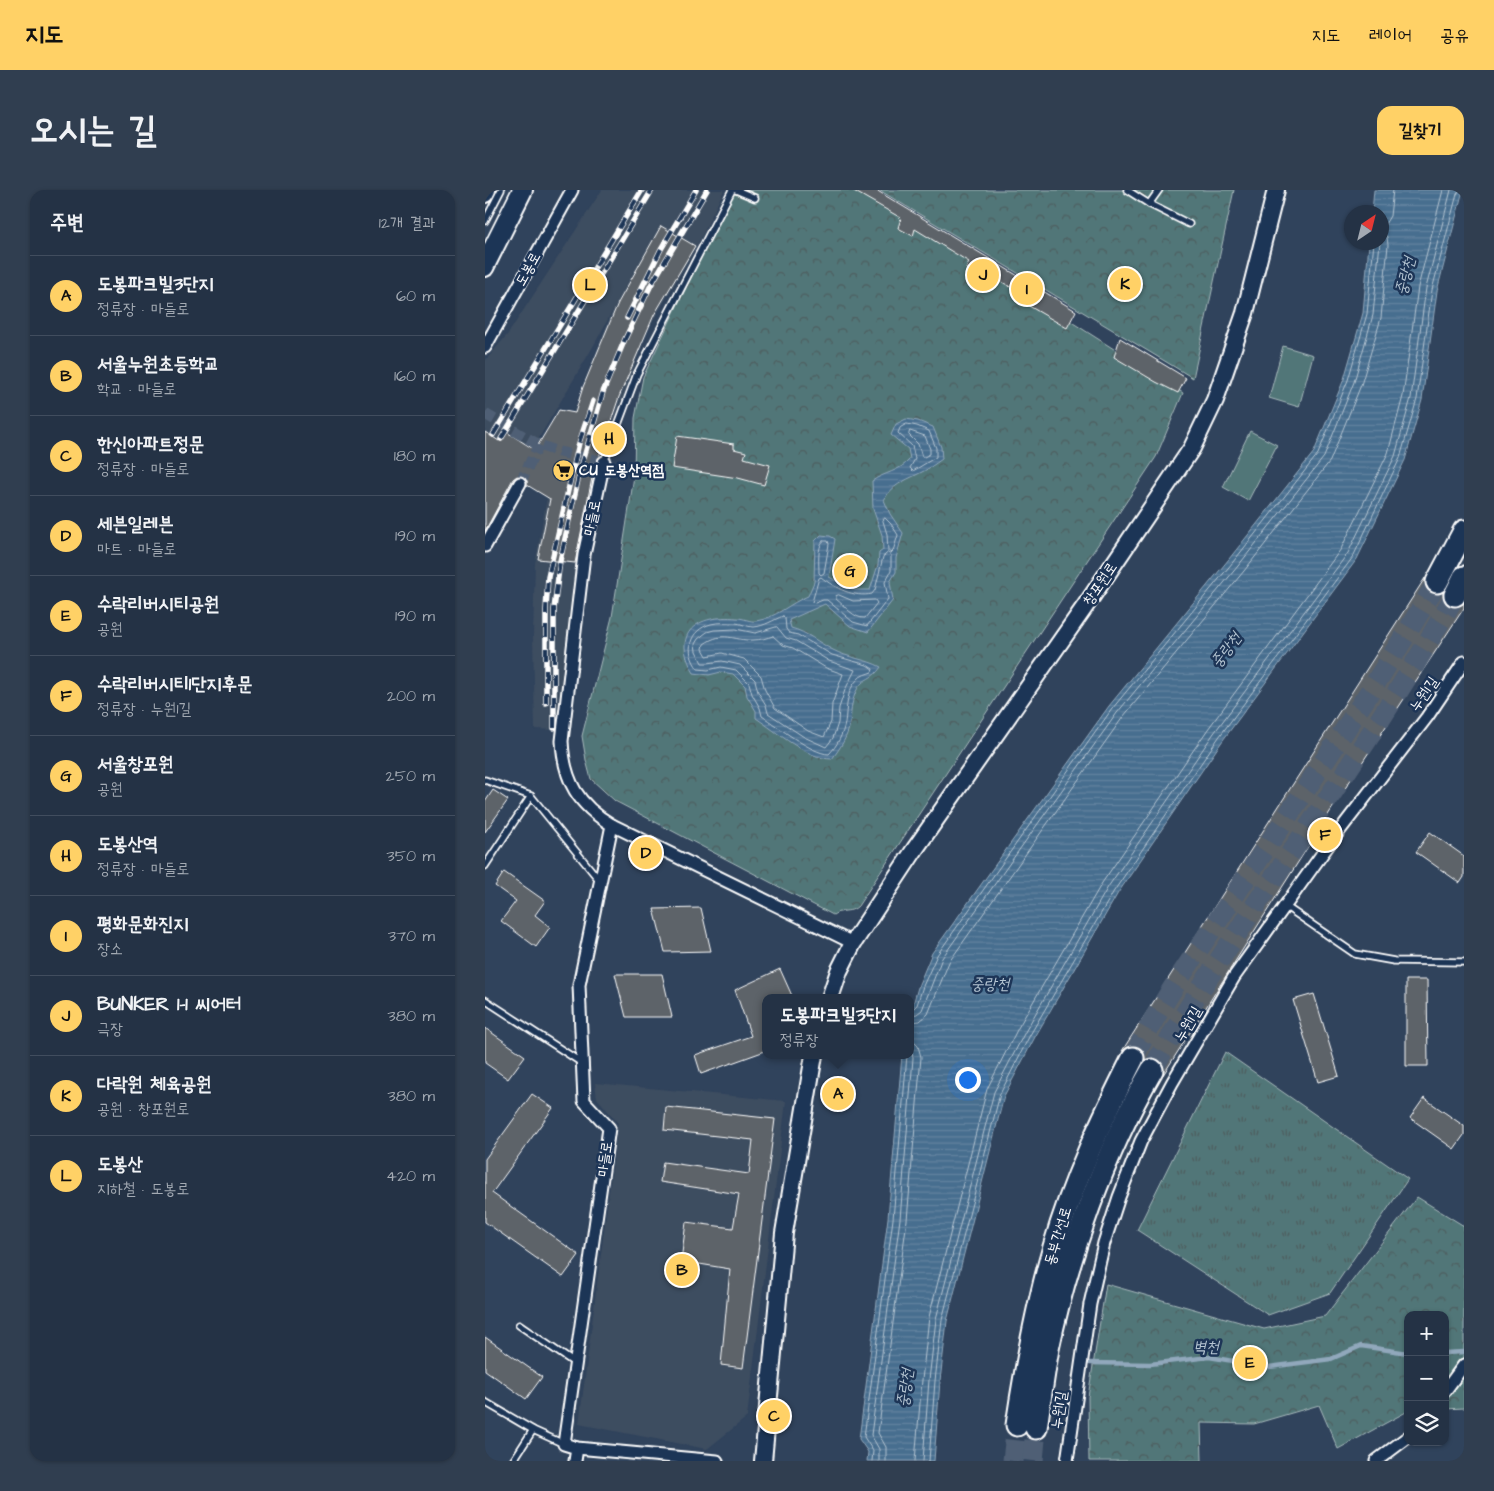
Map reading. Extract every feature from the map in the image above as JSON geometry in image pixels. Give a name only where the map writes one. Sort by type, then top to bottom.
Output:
[{"type":"highway","points":[[1437,582],[1464,530]]},
{"type":"highway","name":"동부간선로","points":[[1133,1058],[1110,1102],[1088,1154],[1067,1206],[1054,1246],[1031,1339],[1027,1427],[1060,1299],[1094,1194],[1117,1140],[1152,1070]]},
{"type":"street","points":[[485,194],[487,190]]},
{"type":"street","points":[[485,268],[524,190]]},
{"type":"street","name":"도봉로","points":[[485,348],[572,190]]},
{"type":"street","name":"창포원로","points":[[853,943],[915,849],[1192,448],[1215,400],[1245,313],[1276,190]]},
{"type":"street","name":"마들로","points":[[604,462],[584,555],[562,741],[563,754],[573,789],[580,801],[597,816],[612,825],[853,943]]},
{"type":"street","points":[[485,546],[520,483]]},
{"type":"street","name":"누원1길","points":[[1067,1461],[1090,1304],[1119,1197],[1141,1141],[1172,1082],[1229,984],[1330,843],[1427,717],[1464,662]]},
{"type":"street","name":"마들로","points":[[564,1444],[609,1128],[584,1101],[579,985],[612,825]]},
{"type":"street","points":[[831,994],[839,971],[853,943]]},
{"type":"street","points":[[763,1461],[784,1233],[813,1059]]},
{"type":"street","points":[[1449,1386],[1464,1365]]},
{"type":"street","points":[[1376,1461],[1404,1440]]},
{"type":"street","points":[[564,1444],[577,1448],[717,1461]]},
{"type":"street","points":[[575,1461],[577,1448]]},
{"type":"lane","points":[[485,221],[501,190]]},
{"type":"lane","points":[[485,250],[515,190]]},
{"type":"lane","name":"마들로","points":[[604,462],[637,374],[734,190],[755,198]]},
{"type":"lane","points":[[1127,190],[1149,204],[1189,224]]},
{"type":"lane","points":[[1149,204],[1159,190]]},
{"type":"lane","points":[[485,780],[531,796],[601,882]]},
{"type":"lane","points":[[485,866],[531,796]]},
{"type":"lane","points":[[1285,906],[1355,954],[1394,961],[1464,962]]},
{"type":"lane","points":[[485,1000],[582,1064]]},
{"type":"lane","points":[[519,1325],[576,1364]]},
{"type":"lane","points":[[485,1402],[533,1430],[564,1444]]},
{"type":"lane","points":[[513,1461],[533,1430]]},
{"type":"shaded area","points":[[602,190],[724,190],[700,240],[646,333],[594,480],[575,572],[561,730],[535,729],[533,636],[535,564],[546,502],[574,410],[613,310],[485,529],[485,361],[508,334]]},
{"type":"shaded area","points":[[595,1083],[786,1101],[747,1417],[707,1449],[579,1424],[618,1123],[597,1098]]},
{"type":"green space","points":[[733,190],[864,190],[1183,393],[1156,457],[858,906],[852,910],[838,912],[833,915],[615,801],[591,779],[582,736],[612,617],[634,476],[635,418],[643,377]]},
{"type":"green space","points":[[879,190],[1234,190],[1193,378]]},
{"type":"green space","points":[[1283,346],[1313,355],[1299,407],[1269,398]]},
{"type":"green space","points":[[1250,431],[1277,445],[1248,501],[1223,487]]},
{"type":"green space","points":[[1225,1052],[1408,1179],[1330,1293],[1268,1315],[1137,1230]]},
{"type":"green space","points":[[1417,1197],[1464,1226],[1464,1408],[1449,1409],[1449,1311],[1404,1311],[1404,1413],[1338,1449],[1319,1405],[1254,1424],[1201,1423],[1202,1461],[1089,1461],[1088,1397],[1106,1284],[1264,1329],[1325,1316]]},
{"type":"water","name":"중랑천","points":[[1374,190],[1463,190],[1437,291],[1422,400],[1405,460],[1357,559],[1223,740],[1118,893],[1035,1037],[1004,1096],[947,1321],[934,1461],[867,1461],[868,1452],[859,1439],[888,1218],[902,1059],[914,1059],[914,1001],[932,953],[1109,706],[1314,452],[1344,379],[1363,313],[1368,250],[1389,250],[1389,205],[1373,205]]},
{"type":"water","points":[[906,419],[933,427],[941,447],[942,459],[925,471],[899,484],[884,500],[890,514],[903,533],[896,558],[896,572],[890,582],[893,600],[868,632],[850,626],[825,604],[789,620],[791,628],[808,635],[833,650],[881,667],[858,688],[851,709],[849,729],[840,747],[832,759],[822,758],[793,744],[756,718],[756,711],[747,696],[745,686],[733,674],[721,672],[709,675],[694,673],[687,659],[685,647],[687,637],[691,629],[699,623],[710,619],[737,618],[754,621],[763,619],[808,596],[814,582],[815,541],[821,535],[830,536],[835,539],[829,577],[855,590],[870,590],[878,565],[879,553],[883,550],[882,535],[873,509],[872,481],[901,467],[910,459],[908,449],[891,435],[896,424]]},
{"type":"building","points":[[852,190],[876,190],[1076,311],[1067,328],[1029,306],[1033,301],[986,272],[983,278],[966,269],[969,262],[915,229],[913,236],[898,228],[901,218]]},
{"type":"building","points":[[661,226],[695,246],[654,315],[619,397],[592,478],[575,563],[538,559],[550,499],[527,485],[527,480],[523,476],[517,476],[513,479],[485,531],[485,432],[499,441],[505,431],[535,450],[559,410],[575,413],[583,387],[618,303]]},
{"type":"building","points":[[1120,338],[1186,378],[1178,393],[1114,357]]},
{"type":"building","points":[[677,436],[734,444],[734,449],[746,452],[744,458],[770,465],[764,485],[738,478],[672,468]]},
{"type":"building","points":[[1425,578],[1426,588],[1431,593],[1443,593],[1444,601],[1449,606],[1456,607],[1464,603],[1464,608],[1342,793],[1163,1075],[1162,1063],[1158,1059],[1145,1060],[1144,1052],[1139,1047],[1132,1046],[1122,1051]]},
{"type":"building","points":[[493,790],[508,800],[485,832],[485,802]]},
{"type":"building","points":[[1430,832],[1464,856],[1464,877],[1460,883],[1416,852]]},
{"type":"building","points":[[504,872],[545,901],[535,915],[550,927],[536,947],[501,921],[516,901],[495,886]]},
{"type":"building","points":[[701,908],[711,951],[665,952],[654,909]]},
{"type":"building","points":[[780,969],[791,994],[762,994],[762,1052],[701,1074],[695,1055],[751,1036],[735,990]]},
{"type":"building","points":[[615,974],[662,974],[672,1017],[626,1017]]},
{"type":"building","points":[[1406,980],[1427,980],[1428,1066],[1406,1066]]},
{"type":"building","points":[[1314,994],[1339,1076],[1318,1082],[1293,1000]]},
{"type":"building","points":[[485,1028],[525,1056],[508,1079],[485,1063]]},
{"type":"building","points":[[532,1094],[553,1108],[492,1193],[579,1255],[563,1277],[485,1222],[485,1159]]},
{"type":"building","points":[[1424,1098],[1464,1126],[1464,1135],[1454,1149],[1410,1118]]},
{"type":"building","points":[[666,1107],[775,1119],[743,1368],[721,1365],[730,1269],[681,1261],[686,1222],[733,1228],[739,1194],[660,1182],[663,1162],[749,1174],[753,1140],[664,1130]]},
{"type":"building","points":[[485,1337],[542,1377],[526,1399],[485,1370]]},
{"type":"waterway","name":"벽천","points":[[1090,1363],[1150,1364],[1209,1357],[1269,1367],[1331,1359],[1361,1346],[1404,1352]]},
{"type":"waterway","name":"벽천","points":[[1449,1353],[1464,1352]]},
{"type":"tunnel","points":[[485,414],[539,445],[559,452],[604,462]]},
{"type":"tunnel","points":[[520,483],[539,445]]},
{"type":"tunnel","points":[[1133,1058],[1181,975],[1364,701],[1437,582]]},
{"type":"tunnel","points":[[1152,1070],[1177,1026],[1385,711],[1455,595]]},
{"type":"tunnel","points":[[1013,1461],[1017,1425]]},
{"type":"tunnel","points":[[1033,1461],[1036,1428]]},
{"type":"railway","points":[[493,435],[642,190]]},
{"type":"railway","points":[[501,439],[652,190]]},
{"type":"railway","points":[[627,318],[661,249],[696,190]]},
{"type":"railway","points":[[554,728],[554,609],[560,561],[580,471],[603,392],[625,339],[651,285],[707,190]]},
{"type":"railway","points":[[546,703],[548,577],[579,443],[593,401]]},
{"type":"place","name":"BUNKER 1-1 씨어터","points":[[983,275]]},
{"type":"place","name":"다락원 체육공원","points":[[1125,284]]},
{"type":"place","name":"도봉산","points":[[590,285]]},
{"type":"place","name":"평화문화진지","points":[[1027,289]]},
{"type":"place","name":"도봉산역","points":[[609,439]]},
{"type":"place","name":"CU 도봉산역점","points":[[563,470]]},
{"type":"place","name":"서울창포원","points":[[850,571]]},
{"type":"place","name":"수락리버시티1단지후문","points":[[1325,835]]},
{"type":"place","name":"세븐일레븐","points":[[646,853]]},
{"type":"place","name":"도봉파크빌3단지","points":[[838,1094]]},
{"type":"place","name":"서울누원초등학교","points":[[682,1270]]},
{"type":"place","name":"수락리버시티공원","points":[[1250,1363]]},
{"type":"place","name":"한신아파트정문","points":[[774,1416]]}]
